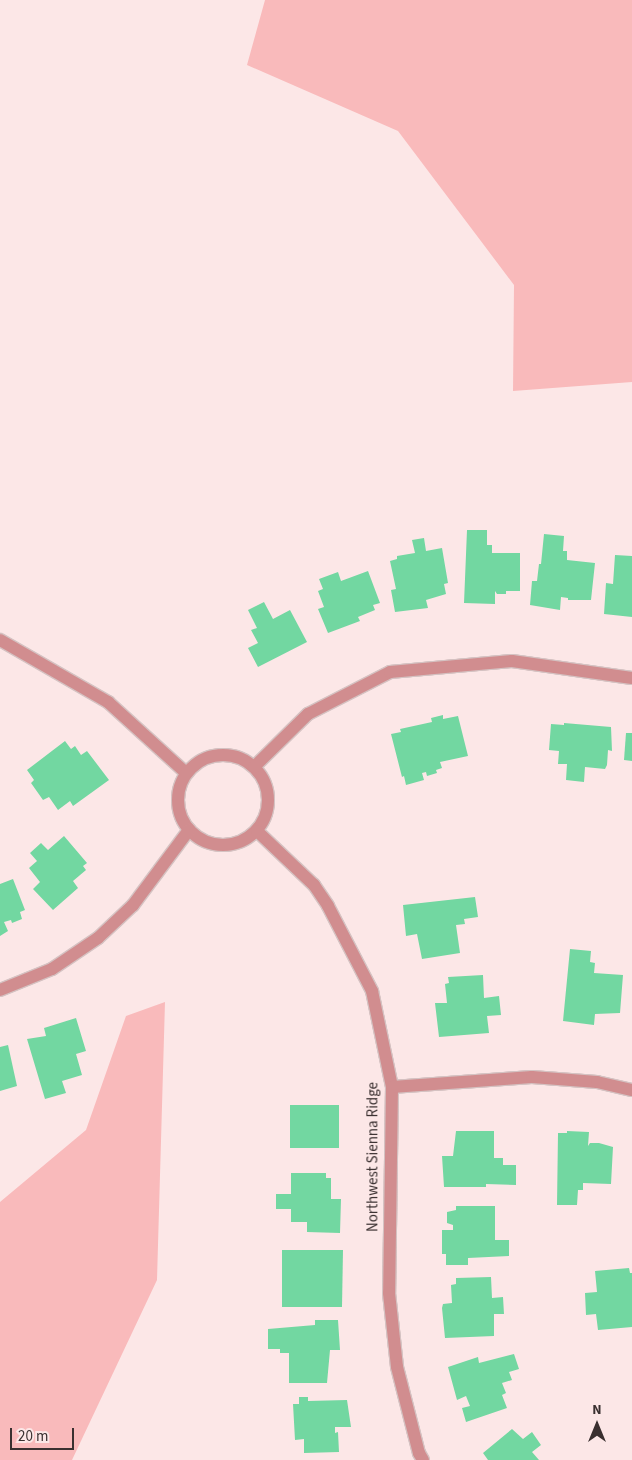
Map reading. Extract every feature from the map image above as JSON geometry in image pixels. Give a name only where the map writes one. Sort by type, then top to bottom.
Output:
[{"type":"street","points":[[0,640],[108,702],[186,773]]},
{"type":"street","points":[[254,768],[308,714],[390,672],[512,661],[632,678]]},
{"type":"street","points":[[227,755],[242,759],[254,768],[263,779],[268,793],[267,808],[257,830],[241,841],[228,844],[213,844],[200,839],[189,830],[181,817],[178,802],[180,787],[186,773],[197,762],[212,756],[227,755]]},
{"type":"street","points":[[0,990],[52,969],[98,938],[133,905],[189,830]]},
{"type":"street","name":"Northwest Sienna Ridge","points":[[257,830],[314,885],[328,906],[372,991],[392,1087],[389,1293],[397,1367],[419,1453],[423,1460]]},
{"type":"street","points":[[392,1087],[532,1077],[597,1082],[632,1090]]},
{"type":"shaded area","points":[[265,0],[632,0],[632,382],[513,391],[514,285],[398,131],[247,65]]},
{"type":"shaded area","points":[[165,1002],[157,1280],[72,1460],[0,1460],[0,1202],[86,1130],[126,1016]]},
{"type":"building","points":[[467,530],[487,530],[487,545],[492,545],[492,553],[520,553],[520,591],[506,591],[506,594],[497,594],[495,591],[495,604],[464,603]]},
{"type":"building","points":[[544,534],[564,536],[563,551],[567,551],[567,560],[595,563],[591,600],[568,600],[568,598],[561,597],[560,610],[530,605],[532,581],[537,581],[539,564],[541,564]]},
{"type":"building","points":[[424,538],[426,551],[442,548],[448,583],[444,584],[446,594],[426,600],[428,608],[395,612],[391,590],[396,589],[390,561],[397,559],[397,556],[415,553],[412,540]]},
{"type":"building","points":[[615,555],[632,556],[632,617],[604,614],[606,583],[613,584]]},
{"type":"building","points":[[368,571],[380,603],[373,605],[375,610],[358,617],[360,621],[328,633],[318,609],[324,607],[318,591],[323,589],[319,579],[338,572],[341,581]]},
{"type":"building","points":[[264,602],[273,619],[290,610],[307,642],[258,667],[248,648],[258,643],[251,630],[257,628],[248,610]]},
{"type":"building","points":[[443,715],[443,719],[458,716],[468,756],[440,762],[442,768],[436,770],[437,773],[427,776],[426,772],[422,773],[424,780],[406,785],[404,776],[402,777],[391,734],[401,732],[400,729],[432,722],[431,718]]},
{"type":"building","points":[[564,723],[611,727],[612,751],[608,750],[607,765],[605,769],[585,767],[584,782],[566,780],[567,764],[558,764],[559,751],[549,750],[551,724],[564,725]]},
{"type":"building","points":[[626,733],[632,733],[632,761],[624,760]]},
{"type":"building","points":[[65,741],[71,749],[75,746],[81,755],[87,751],[109,780],[73,806],[70,801],[58,810],[49,797],[43,800],[31,783],[34,780],[27,770]]},
{"type":"building","points":[[64,836],[87,863],[83,866],[86,870],[73,881],[78,888],[53,910],[33,889],[40,882],[29,868],[37,861],[30,853],[41,843],[48,850]]},
{"type":"building","points":[[13,879],[25,910],[20,912],[22,919],[12,923],[11,920],[4,922],[8,931],[0,936],[0,884]]},
{"type":"building","points":[[475,897],[478,917],[464,919],[465,924],[456,925],[460,953],[422,959],[417,934],[406,936],[403,905]]},
{"type":"building","points":[[570,949],[591,951],[590,962],[595,963],[594,973],[623,975],[620,1013],[595,1014],[594,1025],[563,1021]]},
{"type":"building","points":[[483,975],[484,998],[499,996],[501,1015],[487,1016],[489,1033],[439,1037],[435,1003],[447,1003],[445,984],[449,983],[448,977]]},
{"type":"building","points":[[76,1018],[86,1051],[76,1054],[82,1075],[62,1081],[66,1093],[45,1099],[27,1039],[46,1036],[44,1028]]},
{"type":"building","points":[[8,1045],[17,1086],[0,1091],[0,1047]]},
{"type":"building","points":[[290,1105],[339,1105],[339,1148],[290,1148]]},
{"type":"building","points":[[456,1131],[494,1131],[494,1158],[503,1158],[503,1165],[516,1165],[516,1185],[486,1184],[486,1187],[444,1187],[442,1156],[453,1156]]},
{"type":"building","points":[[567,1131],[589,1132],[588,1146],[590,1143],[599,1143],[613,1147],[611,1184],[583,1183],[583,1190],[578,1190],[577,1205],[557,1205],[558,1133],[567,1133]]},
{"type":"building","points":[[291,1173],[326,1173],[326,1178],[331,1178],[331,1199],[341,1199],[340,1233],[307,1232],[307,1222],[291,1222],[291,1209],[276,1209],[276,1194],[291,1194]]},
{"type":"building","points":[[456,1206],[495,1206],[495,1240],[509,1240],[509,1256],[468,1258],[468,1265],[446,1265],[446,1254],[442,1254],[442,1230],[453,1230],[453,1225],[447,1223],[447,1212],[456,1210]]},
{"type":"building","points":[[282,1250],[343,1250],[342,1307],[282,1307]]},
{"type":"building","points":[[629,1268],[630,1273],[632,1273],[632,1327],[598,1330],[596,1314],[586,1315],[585,1293],[597,1292],[595,1271]]},
{"type":"building","points":[[491,1277],[492,1298],[503,1297],[504,1314],[494,1314],[494,1336],[445,1338],[442,1308],[443,1304],[452,1303],[451,1285],[456,1284],[456,1278]]},
{"type":"building","points":[[315,1320],[338,1320],[340,1350],[330,1350],[327,1383],[289,1383],[289,1353],[280,1353],[280,1349],[268,1349],[268,1329],[315,1325]]},
{"type":"building","points":[[514,1354],[519,1369],[509,1372],[512,1380],[502,1383],[506,1393],[502,1395],[507,1408],[466,1422],[462,1408],[470,1406],[466,1396],[457,1400],[448,1367],[478,1357],[479,1363]]},
{"type":"building","points":[[299,1397],[308,1397],[308,1401],[347,1400],[351,1427],[335,1427],[335,1433],[338,1432],[339,1452],[304,1453],[304,1439],[295,1440],[293,1404],[299,1404]]},
{"type":"building","points":[[512,1429],[523,1439],[532,1432],[541,1445],[532,1452],[539,1460],[488,1460],[483,1453]]}]
